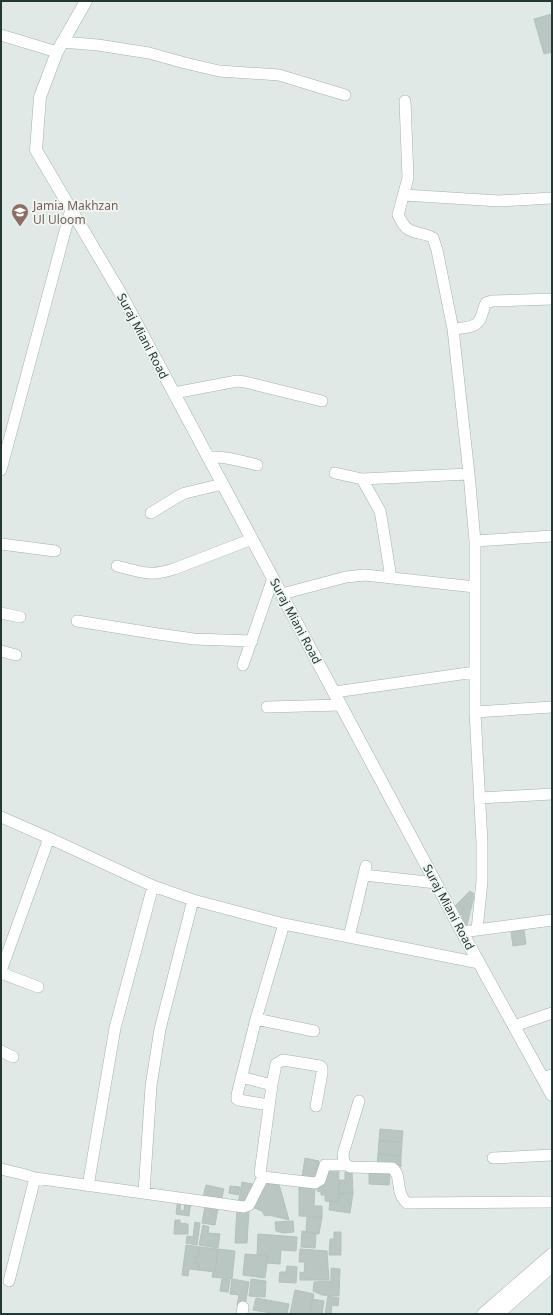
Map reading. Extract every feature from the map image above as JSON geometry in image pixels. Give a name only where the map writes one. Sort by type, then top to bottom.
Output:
[{"type":"street","points":[[59,47],[86,1]]},
{"type":"street","points":[[1,35],[59,47],[92,44],[149,53],[185,64],[219,71],[279,75],[345,95]]},
{"type":"street","name":"Suraj Miani Road","points":[[59,47],[40,97],[36,150],[122,296],[462,932],[514,1026],[547,1076],[552,1095]]},
{"type":"street","points":[[405,101],[408,178],[398,215],[404,226],[409,230],[430,235],[433,238],[437,250],[453,329],[475,541],[475,712],[482,843],[482,881],[477,930]]},
{"type":"street","points":[[404,195],[499,201],[552,198]]},
{"type":"street","points":[[1,470],[71,209]]},
{"type":"street","points":[[453,329],[476,324],[480,320],[486,303],[492,301],[552,299]]},
{"type":"street","points":[[174,393],[237,382],[245,382],[322,401]]},
{"type":"street","points":[[208,457],[227,457],[257,465]]},
{"type":"street","points":[[335,473],[362,479],[469,474]]},
{"type":"street","points":[[362,479],[382,516],[391,578]]},
{"type":"street","points":[[151,513],[185,493],[223,484]]},
{"type":"street","points":[[475,541],[552,536]]},
{"type":"street","points":[[117,566],[146,574],[161,573],[252,539]]},
{"type":"street","points":[[1,544],[55,551]]},
{"type":"street","points":[[282,594],[346,577],[365,575],[475,587]]},
{"type":"street","points":[[243,665],[273,578]]},
{"type":"street","points":[[1,613],[20,617]]},
{"type":"street","points":[[77,621],[194,639],[252,641]]},
{"type":"street","points":[[1,651],[16,655]]},
{"type":"street","points":[[335,692],[475,672]]},
{"type":"street","points":[[267,707],[342,705]]},
{"type":"street","points":[[475,712],[552,708]]},
{"type":"street","points":[[480,798],[552,794]]},
{"type":"street","points":[[1,817],[153,886],[193,900],[284,924],[479,963]]},
{"type":"street","points":[[38,987],[2,975],[49,838]]},
{"type":"street","points":[[349,937],[365,871],[436,883]]},
{"type":"street","points":[[88,1186],[115,1028],[153,886]]},
{"type":"street","points":[[144,1193],[151,1086],[160,1029],[193,900]]},
{"type":"street","points":[[462,932],[552,920]]},
{"type":"street","points":[[269,1105],[237,1099],[256,1019],[284,924]]},
{"type":"street","points":[[514,1026],[552,1013]]},
{"type":"street","points":[[256,1019],[314,1031]]},
{"type":"street","points":[[1,1052],[12,1057]]},
{"type":"street","points":[[263,1177],[260,1173],[276,1064],[283,1060],[320,1066],[322,1068],[316,1106]]},
{"type":"street","points":[[241,1077],[272,1085]]},
{"type":"street","points":[[346,1165],[343,1159],[343,1154],[359,1101]]},
{"type":"street","points":[[493,1158],[552,1155]]},
{"type":"street","points":[[263,1177],[315,1183],[320,1180],[326,1165],[392,1168],[397,1173],[400,1196],[407,1203],[552,1202]]},
{"type":"street","points":[[1,1169],[35,1178],[244,1207],[249,1205],[263,1177]]},
{"type":"street","points":[[8,1281],[35,1178]]},
{"type":"street","points":[[483,1314],[552,1254]]},
{"type":"street","points":[[498,1314],[552,1266]]},
{"type":"building","points":[[552,14],[552,52],[544,54],[534,19]]},
{"type":"building","points":[[470,891],[474,894],[459,913],[453,908]]},
{"type":"building","points":[[474,896],[467,925],[463,923],[458,915]]},
{"type":"building","points":[[524,930],[526,944],[513,946],[511,932]]},
{"type":"building","points":[[380,1129],[403,1131],[402,1142],[379,1141]]},
{"type":"building","points":[[379,1141],[402,1142],[401,1156],[378,1154]]},
{"type":"building","points":[[378,1154],[401,1156],[401,1167],[377,1165]]},
{"type":"building","points":[[305,1158],[319,1161],[316,1180],[302,1177]]},
{"type":"building","points":[[326,1165],[339,1167],[338,1202],[325,1201],[325,1195],[321,1195],[321,1192],[317,1191],[318,1185],[324,1185]]},
{"type":"building","points":[[345,1172],[352,1172],[353,1193],[339,1194],[339,1180],[345,1180]]},
{"type":"building","points":[[369,1173],[390,1174],[389,1185],[369,1184]]},
{"type":"building","points":[[264,1181],[279,1184],[289,1220],[269,1215],[265,1216],[262,1211],[252,1207]]},
{"type":"building","points":[[242,1182],[257,1185],[247,1205],[238,1203]]},
{"type":"building","points":[[206,1185],[224,1189],[221,1202],[203,1197]]},
{"type":"building","points":[[230,1186],[240,1187],[238,1195],[229,1193]]},
{"type":"building","points":[[299,1187],[315,1187],[314,1206],[322,1206],[322,1217],[299,1216]]},
{"type":"building","points":[[353,1193],[350,1213],[329,1210],[330,1201],[338,1202],[339,1194]]},
{"type":"building","points":[[178,1198],[181,1199],[180,1210],[184,1211],[185,1200],[191,1201],[189,1216],[176,1214]]},
{"type":"building","points":[[205,1206],[218,1208],[215,1225],[202,1223]]},
{"type":"building","points":[[237,1209],[249,1209],[247,1243],[235,1243]]},
{"type":"building","points":[[307,1217],[322,1217],[319,1234],[306,1232]]},
{"type":"building","points":[[175,1220],[180,1220],[180,1223],[188,1224],[188,1234],[174,1234]]},
{"type":"building","points":[[293,1221],[294,1232],[283,1233],[276,1231],[275,1222]]},
{"type":"building","points":[[195,1222],[200,1223],[197,1245],[186,1243],[187,1236],[193,1237]]},
{"type":"building","points":[[203,1225],[209,1227],[208,1233],[220,1234],[218,1248],[199,1245]]},
{"type":"building","points":[[302,1231],[316,1234],[315,1248],[301,1247]]},
{"type":"building","points":[[334,1232],[341,1232],[341,1255],[329,1255],[330,1239],[334,1239]]},
{"type":"building","points":[[258,1234],[297,1237],[296,1251],[281,1250],[280,1264],[267,1263],[268,1256],[257,1255]]},
{"type":"building","points":[[186,1245],[200,1247],[195,1263],[199,1264],[198,1270],[189,1269],[188,1276],[182,1275]]},
{"type":"building","points":[[200,1247],[218,1249],[215,1272],[198,1270],[199,1264],[195,1263]]},
{"type":"building","points":[[218,1249],[235,1251],[232,1279],[212,1277],[213,1272],[215,1272]]},
{"type":"building","points":[[300,1249],[327,1251],[329,1280],[300,1280],[300,1272],[304,1273],[305,1262],[299,1262]]},
{"type":"building","points":[[245,1254],[268,1256],[265,1278],[243,1275]]},
{"type":"building","points":[[287,1266],[297,1267],[296,1283],[279,1282],[280,1272],[286,1272]]},
{"type":"building","points":[[331,1268],[340,1269],[339,1296],[322,1295],[313,1291],[314,1282],[331,1281]]},
{"type":"building","points":[[222,1279],[230,1280],[228,1292],[220,1291]]},
{"type":"building","points":[[232,1279],[249,1282],[245,1306],[237,1305],[239,1295],[230,1294]]},
{"type":"building","points":[[251,1279],[266,1281],[265,1297],[249,1296]]},
{"type":"building","points":[[295,1290],[314,1294],[310,1314],[290,1314]]},
{"type":"building","points":[[328,1296],[339,1298],[338,1306],[332,1305],[331,1313],[336,1314],[325,1314]]},
{"type":"building","points":[[256,1298],[289,1304],[287,1314],[253,1310]]},
{"type":"building","points":[[312,1299],[324,1301],[322,1314],[310,1314]]},
{"type":"place","name":"Jamia Makhzan Ul Uloom","points":[[20,227]]}]
